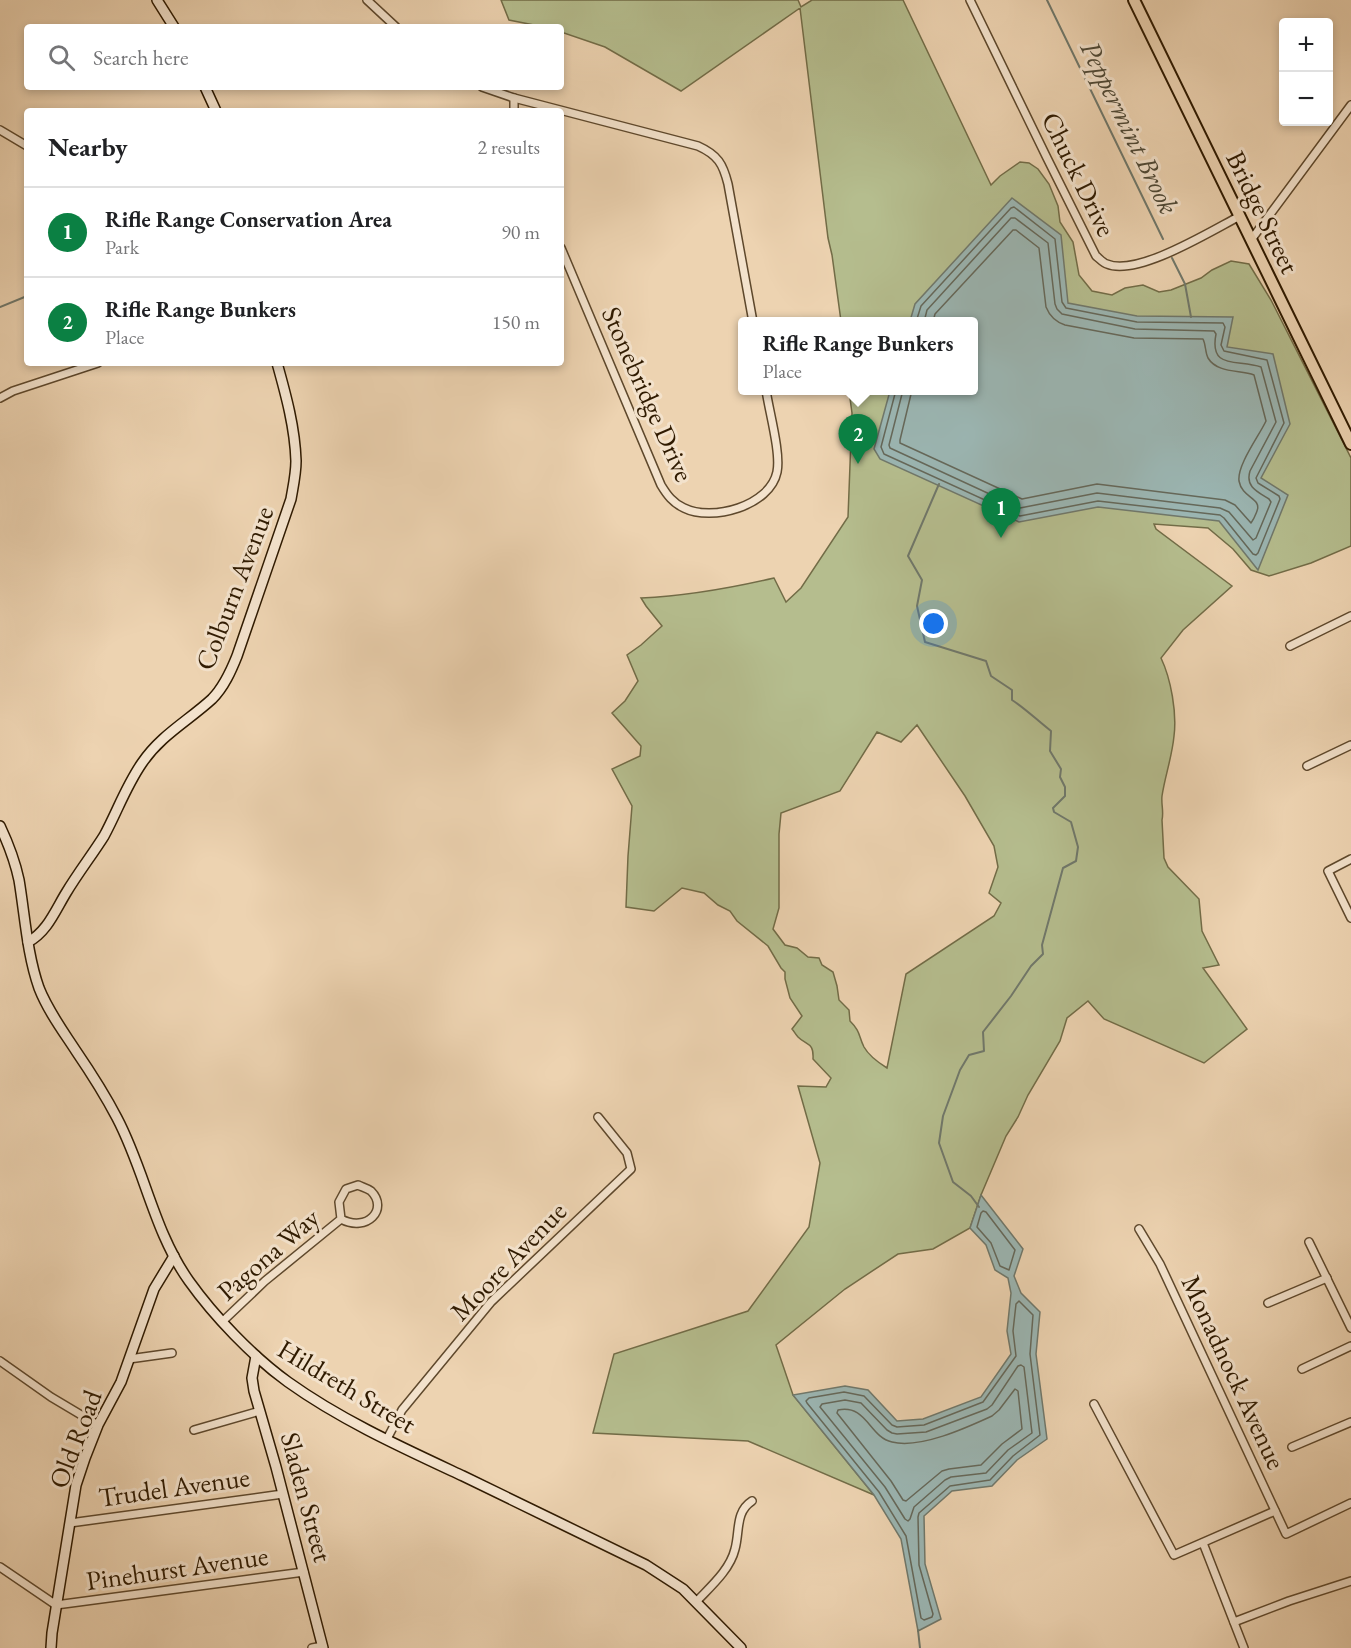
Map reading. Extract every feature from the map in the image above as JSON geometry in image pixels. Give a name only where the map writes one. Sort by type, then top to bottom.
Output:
[{"type":"main road","name":"Bridge Street","points":[[1134,0],[1351,444]]},
{"type":"street","points":[[157,0],[172,24]]},
{"type":"street","points":[[367,0],[393,24]]},
{"type":"street","name":"Chuck Drive","points":[[970,0],[1096,256],[1106,264],[1128,267],[1150,261],[1240,216]]},
{"type":"street","points":[[206,90],[215,108]]},
{"type":"street","points":[[491,90],[552,108]]},
{"type":"street","points":[[514,98],[514,108]]},
{"type":"street","points":[[1251,240],[1351,105]]},
{"type":"street","points":[[564,111],[698,146],[715,155],[724,168],[728,184],[752,317]]},
{"type":"street","points":[[0,130],[24,144]]},
{"type":"street","name":"Stonebridge Drive","points":[[564,255],[662,485],[675,502],[686,509],[698,512],[725,511],[753,502],[773,484],[778,458],[767,395]]},
{"type":"street","points":[[0,398],[13,391],[89,366]]},
{"type":"street","name":"Colburn Avenue","points":[[27,942],[37,937],[46,927],[77,874],[104,836],[126,788],[142,763],[160,740],[213,698],[228,677],[291,499],[295,476],[293,436],[286,394],[278,366]]},
{"type":"street","points":[[1290,646],[1351,616]]},
{"type":"street","points":[[1307,766],[1351,745]]},
{"type":"street","name":"Hildreth Street","points":[[0,826],[10,848],[18,878],[27,942],[39,987],[49,1009],[99,1085],[118,1120],[157,1220],[174,1256],[188,1280],[223,1321],[256,1356],[287,1382],[327,1407],[387,1439],[646,1565],[682,1589],[741,1648]]},
{"type":"street","points":[[1351,860],[1328,871],[1351,918]]},
{"type":"street","name":"Moore Avenue","points":[[387,1439],[402,1410],[491,1302],[631,1169],[627,1153],[598,1117]]},
{"type":"street","name":"Pagona Way","points":[[358,1185],[372,1192],[376,1202],[373,1218],[358,1224],[341,1219],[339,1202],[346,1189],[358,1185]]},
{"type":"street","name":"Pagona Way","points":[[223,1321],[265,1281],[341,1219]]},
{"type":"street","name":"Monadnock Avenue","points":[[1139,1229],[1160,1264],[1286,1534],[1351,1503]]},
{"type":"street","points":[[1310,1242],[1351,1328]]},
{"type":"street","name":"Old Road","points":[[51,1648],[76,1485],[98,1425],[117,1392],[154,1289],[174,1256]]},
{"type":"street","points":[[1268,1303],[1327,1278]]},
{"type":"street","points":[[1302,1368],[1351,1346]]},
{"type":"street","points":[[129,1359],[172,1353]]},
{"type":"street","name":"Sladen Street","points":[[256,1356],[252,1378],[254,1391],[323,1647]]},
{"type":"street","points":[[0,1361],[51,1397],[98,1425]]},
{"type":"street","points":[[1094,1404],[1174,1556],[1275,1511]]},
{"type":"street","points":[[194,1430],[260,1411]]},
{"type":"street","points":[[1292,1447],[1351,1422]]},
{"type":"street","name":"Trudel Avenue","points":[[70,1523],[283,1494]]},
{"type":"street","points":[[696,1602],[720,1575],[734,1554],[742,1510],[752,1502]]},
{"type":"street","points":[[1203,1543],[1245,1648]]},
{"type":"street","points":[[0,1567],[56,1605]]},
{"type":"street","name":"Pinehurst Avenue","points":[[56,1605],[304,1572]]},
{"type":"street","points":[[1234,1622],[1351,1581]]},
{"type":"street","points":[[312,1648],[323,1647]]},
{"type":"green space","points":[[501,0],[798,0],[801,7],[812,0],[903,0],[991,185],[1020,162],[1029,163],[1038,169],[1049,184],[1058,206],[1060,222],[1073,242],[1079,275],[1092,291],[1112,295],[1125,288],[1143,285],[1159,292],[1171,290],[1201,278],[1231,261],[1249,264],[1271,300],[1351,458],[1351,546],[1311,563],[1269,576],[1251,570],[1233,549],[1208,528],[1154,524],[1156,529],[1232,586],[1183,630],[1161,658],[1168,676],[1175,717],[1172,751],[1162,796],[1162,820],[1164,858],[1168,867],[1199,899],[1202,931],[1219,965],[1203,968],[1247,1029],[1204,1063],[1104,1019],[1088,1001],[1067,1018],[1060,1041],[1006,1136],[970,1228],[933,1249],[898,1254],[845,1289],[776,1345],[793,1395],[874,1495],[748,1441],[593,1433],[614,1354],[748,1311],[809,1227],[820,1163],[798,1086],[826,1087],[831,1078],[813,1059],[811,1047],[792,1029],[802,1016],[790,998],[785,972],[768,946],[737,921],[730,911],[718,905],[704,893],[682,888],[654,911],[626,907],[632,806],[612,769],[640,756],[641,746],[612,713],[625,701],[638,681],[627,655],[662,626],[641,598],[708,591],[774,578],[786,602],[801,588],[848,517],[852,413],[850,395],[978,395],[978,317],[840,317],[828,238],[800,8],[681,91],[605,47],[564,33],[564,24],[529,24],[509,20]],"holes":[[[917,725],[965,796],[994,846],[998,867],[989,893],[1001,903],[994,916],[906,974],[887,1068],[871,1056],[864,1047],[858,1031],[850,1021],[849,1010],[839,1000],[833,972],[822,965],[819,958],[808,957],[797,948],[785,945],[773,929],[779,908],[781,813],[840,791],[877,732],[901,742]]]},
{"type":"water","points":[[1012,198],[1061,235],[1068,303],[1137,316],[1233,317],[1227,347],[1273,354],[1290,424],[1261,478],[1288,495],[1258,570],[1219,521],[1098,507],[1019,522],[880,459],[874,449],[889,395],[978,395],[978,317],[911,317],[915,304]]},
{"type":"water","points":[[981,1195],[1023,1249],[1014,1276],[1021,1293],[1040,1312],[1036,1354],[1047,1439],[1017,1460],[992,1486],[952,1491],[924,1516],[925,1564],[941,1619],[918,1631],[901,1539],[874,1495],[793,1395],[845,1386],[868,1390],[897,1421],[923,1419],[981,1397],[1011,1354],[1007,1331],[1011,1293],[1008,1278],[995,1270],[986,1245],[970,1228]]},
{"type":"waterway","name":"Peppermint Brook","points":[[1047,0],[1163,239]]},
{"type":"waterway","name":"Peppermint Brook","points":[[1172,258],[1185,284],[1191,317]]},
{"type":"waterway","points":[[0,307],[24,297]]},
{"type":"waterway","name":"Peppermint Brook","points":[[939,484],[908,556],[922,580],[917,606],[925,642],[986,661],[991,676],[1012,690],[1012,700],[1051,731],[1050,751],[1061,769],[1060,777],[1065,787],[1065,796],[1053,808],[1054,812],[1071,822],[1078,847],[1076,861],[1063,868],[1042,945],[1043,954],[1031,966],[983,1032],[984,1051],[969,1055],[960,1070],[943,1116],[939,1143],[953,1182],[971,1196],[979,1207]]},
{"type":"waterway","name":"Peppermint Brook","points":[[918,1630],[920,1648]]},
{"type":"place","name":"Rifle Range Bunkers","points":[[858,464]]},
{"type":"place","name":"Rifle Range Conservation Area","points":[[1001,538]]}]
